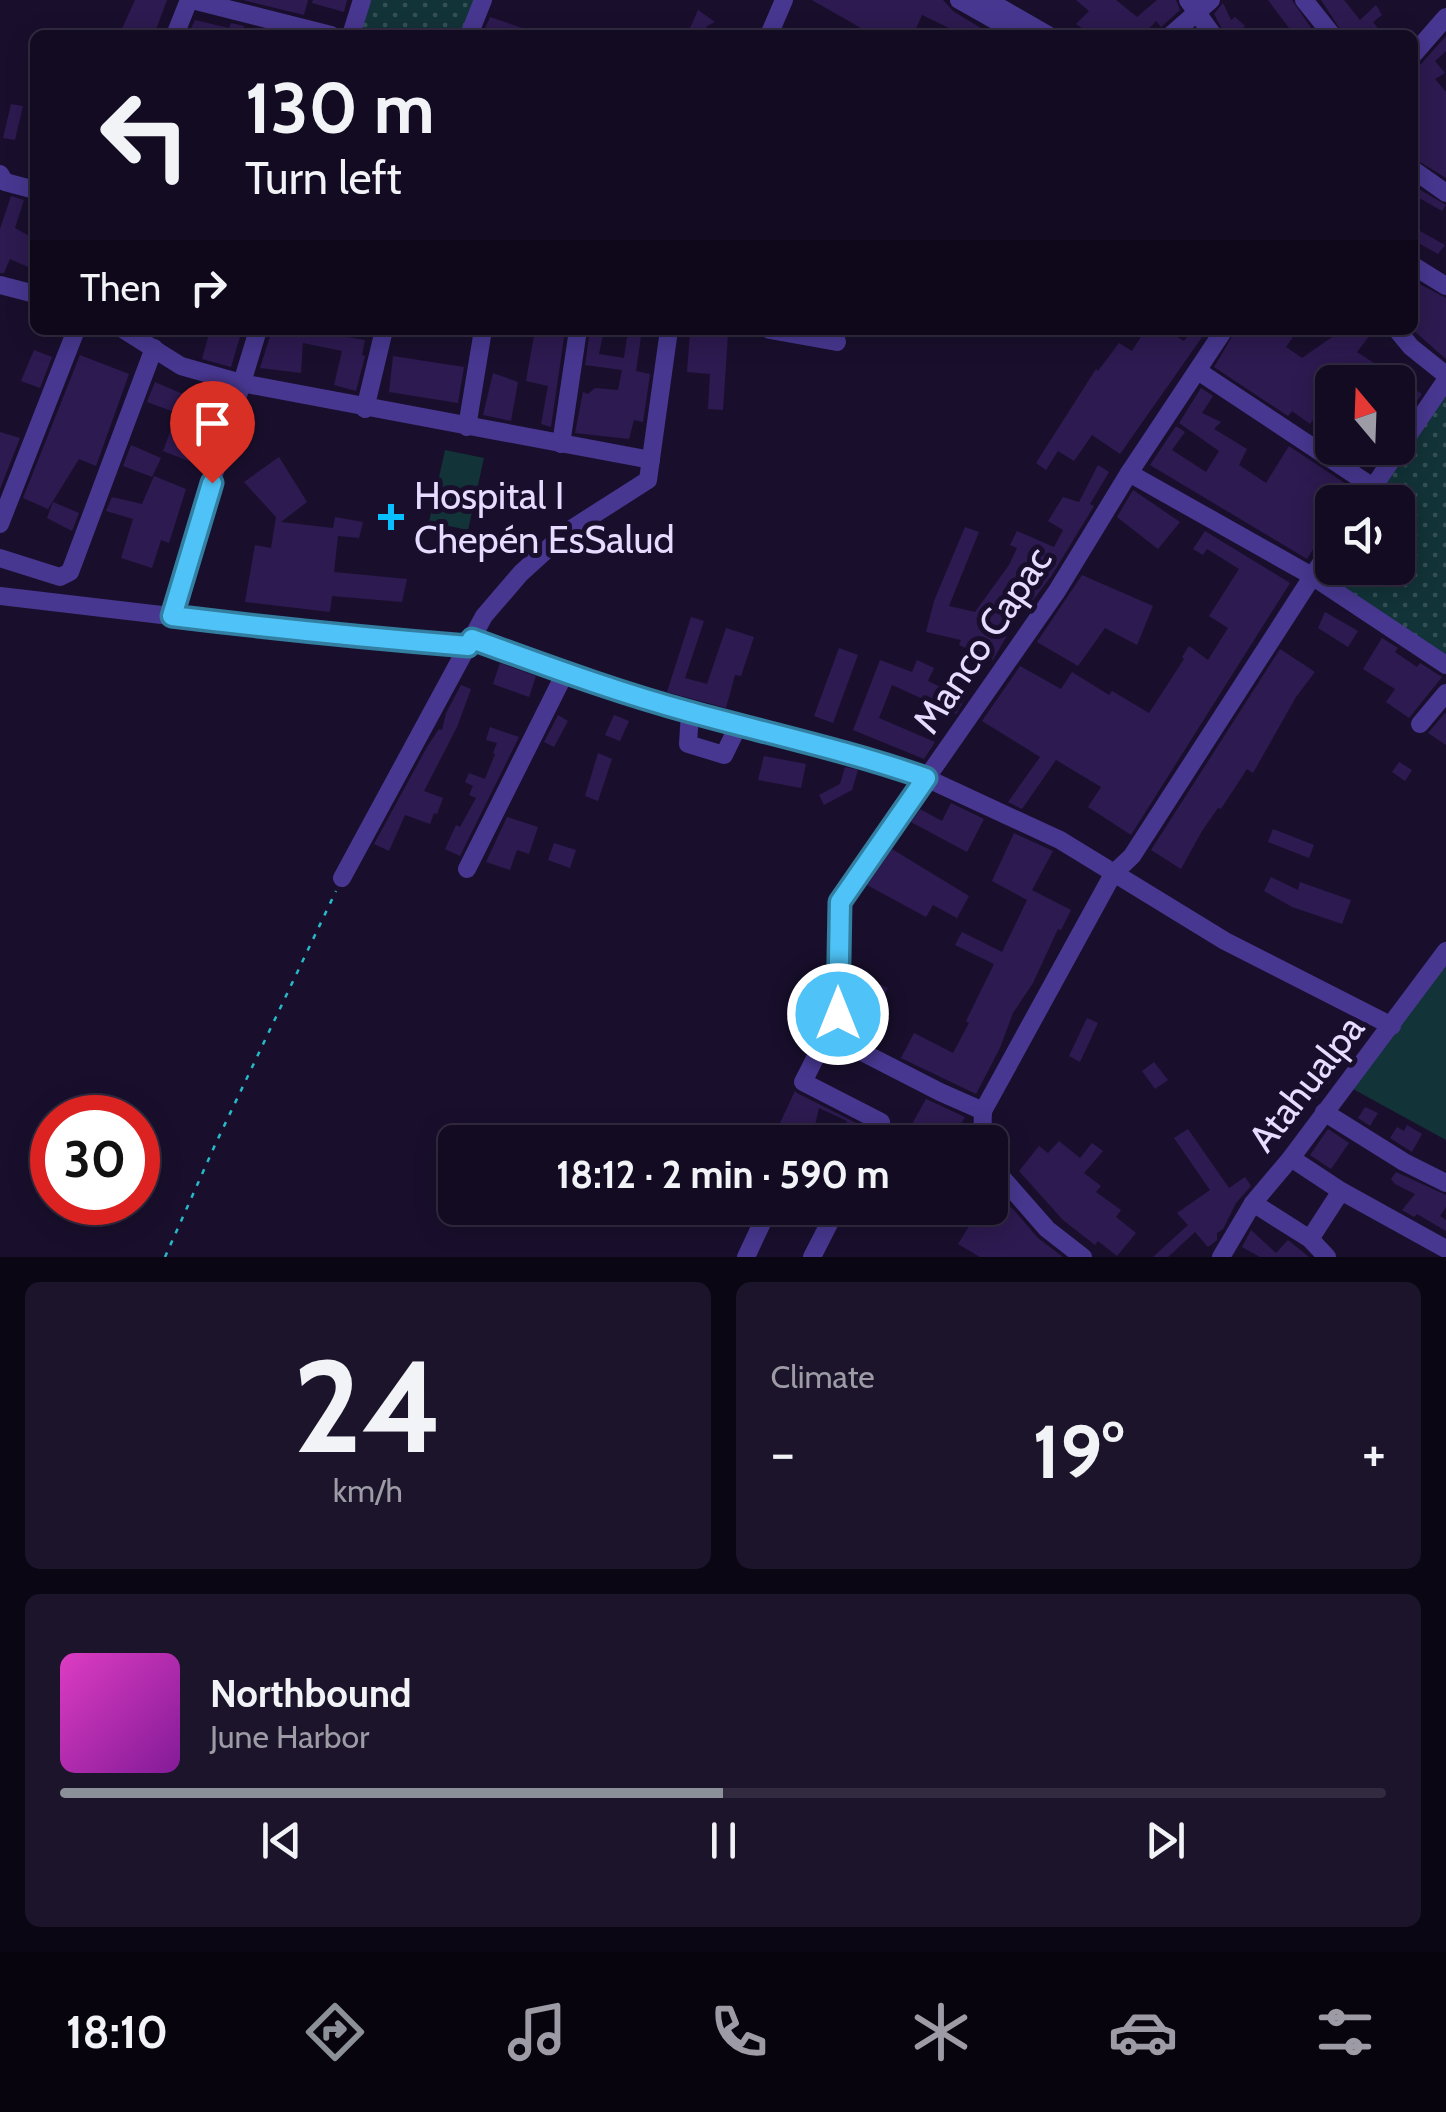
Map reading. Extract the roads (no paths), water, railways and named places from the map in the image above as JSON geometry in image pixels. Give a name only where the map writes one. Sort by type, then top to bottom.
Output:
[{"type":"street","points":[[177,30],[190,0],[311,30]]},
{"type":"street","points":[[353,30],[362,0]]},
{"type":"street","points":[[471,30],[483,0]]},
{"type":"street","points":[[771,30],[784,0]]},
{"type":"street","points":[[959,0],[986,4],[1038,30]]},
{"type":"street","points":[[1175,30],[1192,7],[1212,0]]},
{"type":"street","points":[[1304,0],[1328,30]]},
{"type":"street","points":[[986,4],[1015,30]]},
{"type":"street","points":[[1192,7],[1209,30]]},
{"type":"street","points":[[1418,49],[1446,16]]},
{"type":"street","points":[[1418,172],[1446,193]]},
{"type":"street","points":[[0,174],[6,182],[30,189]]},
{"type":"street","points":[[1418,268],[1446,286]]},
{"type":"street","points":[[0,284],[30,293]]},
{"type":"street","points":[[0,524],[74,335]]},
{"type":"street","points":[[132,335],[180,366],[242,384],[651,460]]},
{"type":"street","points":[[172,616],[257,335]]},
{"type":"street","points":[[366,409],[383,335]]},
{"type":"street","points":[[467,427],[482,335]]},
{"type":"street","points":[[561,444],[577,335]]},
{"type":"street","points":[[342,878],[484,616],[565,533],[648,480],[668,335]]},
{"type":"street","points":[[798,335],[837,342]]},
{"type":"street","name":"Manco Capac","points":[[880,1122],[804,1084],[838,1011],[840,902],[1058,591],[1128,473],[1221,335]]},
{"type":"street","points":[[1375,485],[1446,377],[1401,335]]},
{"type":"street","points":[[0,558],[60,577],[70,572],[154,348]]},
{"type":"street","points":[[1198,371],[1354,485]]},
{"type":"street","points":[[1128,473],[1312,576],[1446,664]]},
{"type":"street","points":[[983,1125],[983,1110],[1113,874],[1132,856],[1315,572]]},
{"type":"street","points":[[53,602],[60,577]]},
{"type":"street","points":[[0,596],[323,634],[470,642],[690,712],[857,754],[926,778],[1060,840],[1225,941],[1392,1026]]},
{"type":"street","points":[[467,868],[565,673]]},
{"type":"street","points":[[1420,724],[1446,693]]},
{"type":"street","points":[[690,712],[688,744],[724,755],[739,724]]},
{"type":"street","name":"Atahualpa","points":[[1221,1257],[1253,1203],[1446,951]]},
{"type":"street","points":[[828,1034],[983,1110]]},
{"type":"street","points":[[1324,1112],[1446,1184]]},
{"type":"street","points":[[1291,1158],[1446,1250]]},
{"type":"street","points":[[1008,1185],[1046,1229],[1083,1257]]},
{"type":"street","points":[[1310,1238],[1341,1190]]},
{"type":"street","points":[[1253,1203],[1310,1238],[1326,1257]]},
{"type":"street","points":[[746,1257],[761,1225]]},
{"type":"street","points":[[812,1257],[828,1225]]},
{"type":"place","name":"Hospital I Chepén EsSalud","points":[[391,517]]}]
